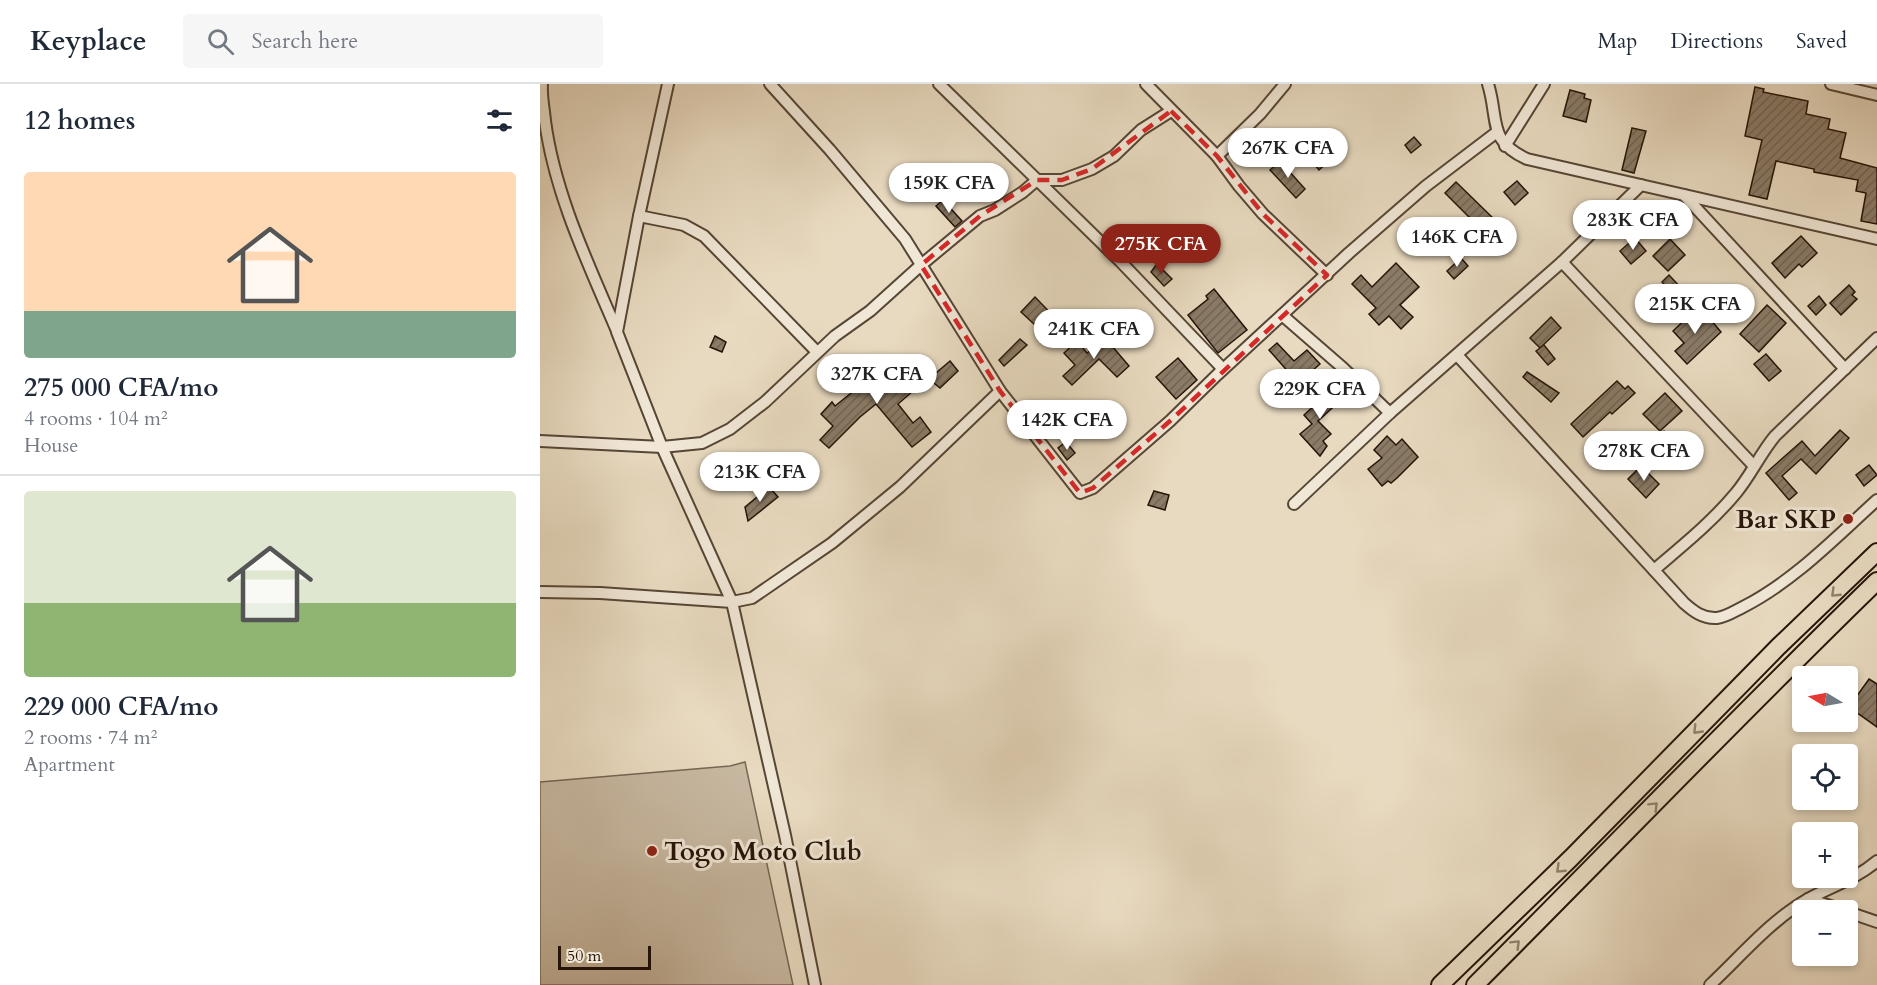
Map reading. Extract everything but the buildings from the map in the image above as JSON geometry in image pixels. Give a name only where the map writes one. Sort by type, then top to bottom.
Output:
[{"type":"main road","points":[[1440,985],[1571,858],[1778,647],[1877,552]]},
{"type":"main road","points":[[1475,985],[1792,663],[1877,581]]},
{"type":"street","points":[[542,84],[547,136],[557,183],[662,447],[732,602],[785,835],[815,985]]},
{"type":"street","points":[[617,332],[639,216],[668,84]]},
{"type":"street","points":[[770,84],[830,150],[905,239],[1000,391],[1080,493],[1093,488],[1170,421],[1223,369],[1426,186],[1497,132]]},
{"type":"street","points":[[939,84],[1175,318],[1223,369]]},
{"type":"street","points":[[1146,84],[1217,156],[1263,214],[1327,275]]},
{"type":"street","points":[[1217,156],[1260,114],[1285,84]]},
{"type":"street","points":[[1488,84],[1497,132],[1505,146],[1527,159],[1877,239]]},
{"type":"street","points":[[1505,146],[1544,84]]},
{"type":"street","points":[[1831,84],[1877,95]]},
{"type":"street","points":[[540,441],[662,447],[702,443],[730,429],[765,402],[835,336],[879,303],[980,216],[995,210],[1037,180],[1062,180],[1092,169],[1114,156],[1141,130],[1171,111]]},
{"type":"street","points":[[1294,504],[1390,413],[1562,262],[1641,185]]},
{"type":"street","points":[[1683,194],[1845,369]]},
{"type":"street","points":[[639,216],[684,225],[704,236],[817,352]]},
{"type":"street","points":[[1562,262],[1754,466]]},
{"type":"street","points":[[1282,315],[1390,413]]},
{"type":"street","points":[[1654,570],[1699,531],[1722,507],[1740,487],[1763,450],[1775,436],[1877,338]]},
{"type":"street","points":[[1457,355],[1684,603],[1705,617],[1717,618],[1730,614],[1800,570],[1877,500]]},
{"type":"street","points":[[540,592],[600,593],[732,602],[752,598],[832,543],[900,487],[1000,391]]},
{"type":"street","points":[[1710,985],[1790,911],[1808,899],[1848,881],[1877,861]]},
{"type":"street","points":[[1858,915],[1877,922]]},
{"type":"highlighted area","points":[[1171,111],[1217,156],[1263,214],[1327,275],[1170,421],[1093,488],[1080,493],[1000,391],[921,265],[980,216],[1037,180],[1062,180],[1092,169]]},
{"type":"shaded area","name":"Togo Moto Club","points":[[745,762],[793,985],[540,985],[540,782],[730,766]]},
{"type":"place","name":"Bar SKP","points":[[1848,519]]},
{"type":"place","name":"Togo Moto Club","points":[[652,851]]}]
